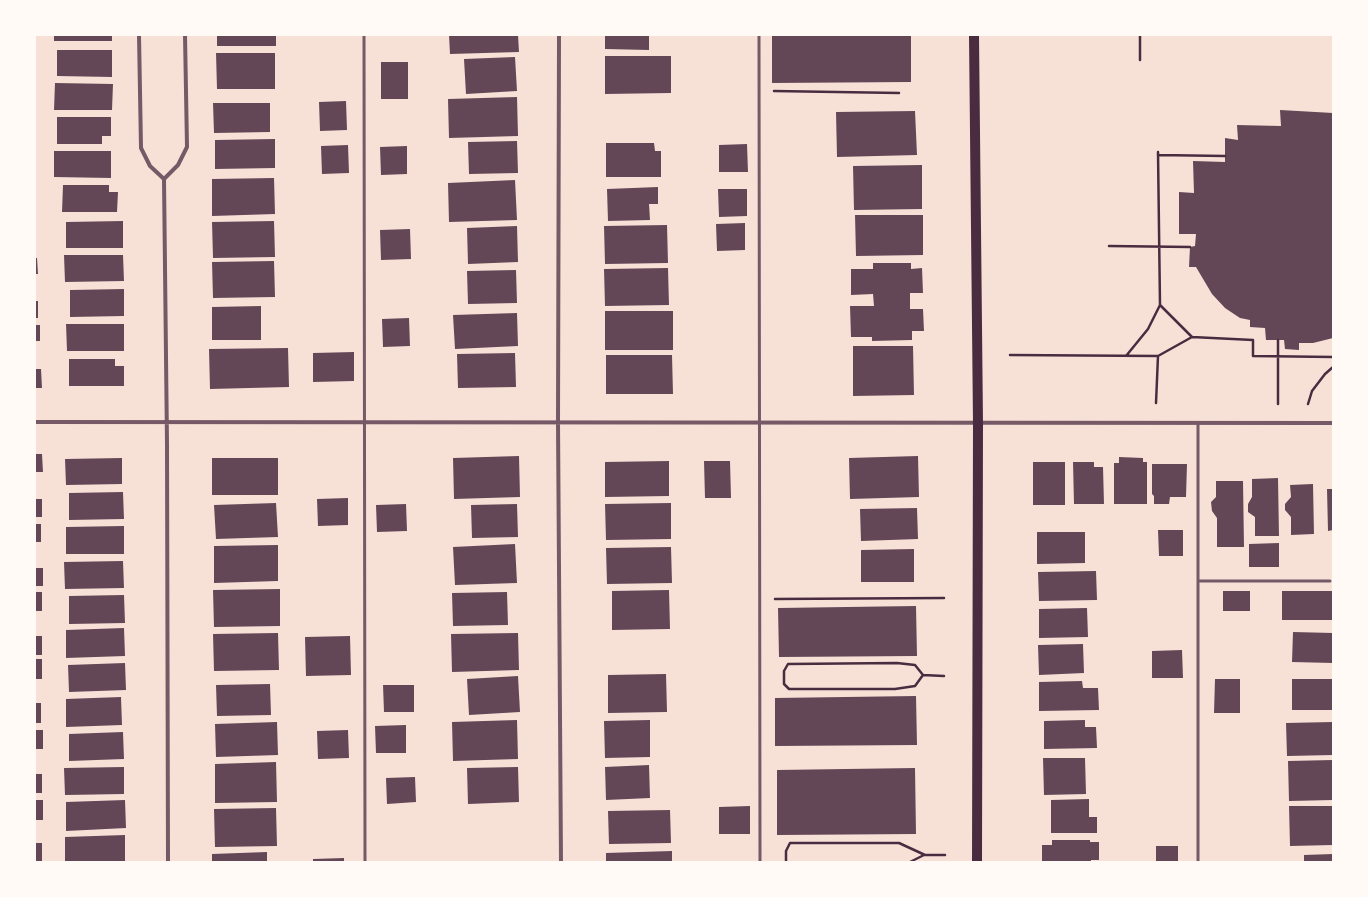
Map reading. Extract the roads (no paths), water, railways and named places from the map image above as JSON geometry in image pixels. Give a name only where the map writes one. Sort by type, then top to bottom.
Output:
[{"type":"main road","points":[[974,35],[978,423],[977,862]]},
{"type":"street","points":[[139,35],[141,148],[150,166],[164,179]]},
{"type":"street","points":[[168,862],[167,422],[164,179],[178,165],[187,147],[185,35]]},
{"type":"street","points":[[559,35],[558,422],[561,862]]},
{"type":"street","points":[[35,422],[1333,423]]},
{"type":"lane","points":[[364,35],[365,862]]},
{"type":"lane","points":[[759,35],[760,862]]},
{"type":"lane","points":[[1198,423],[1198,862]]},
{"type":"lane","points":[[1198,581],[1330,581]]}]
